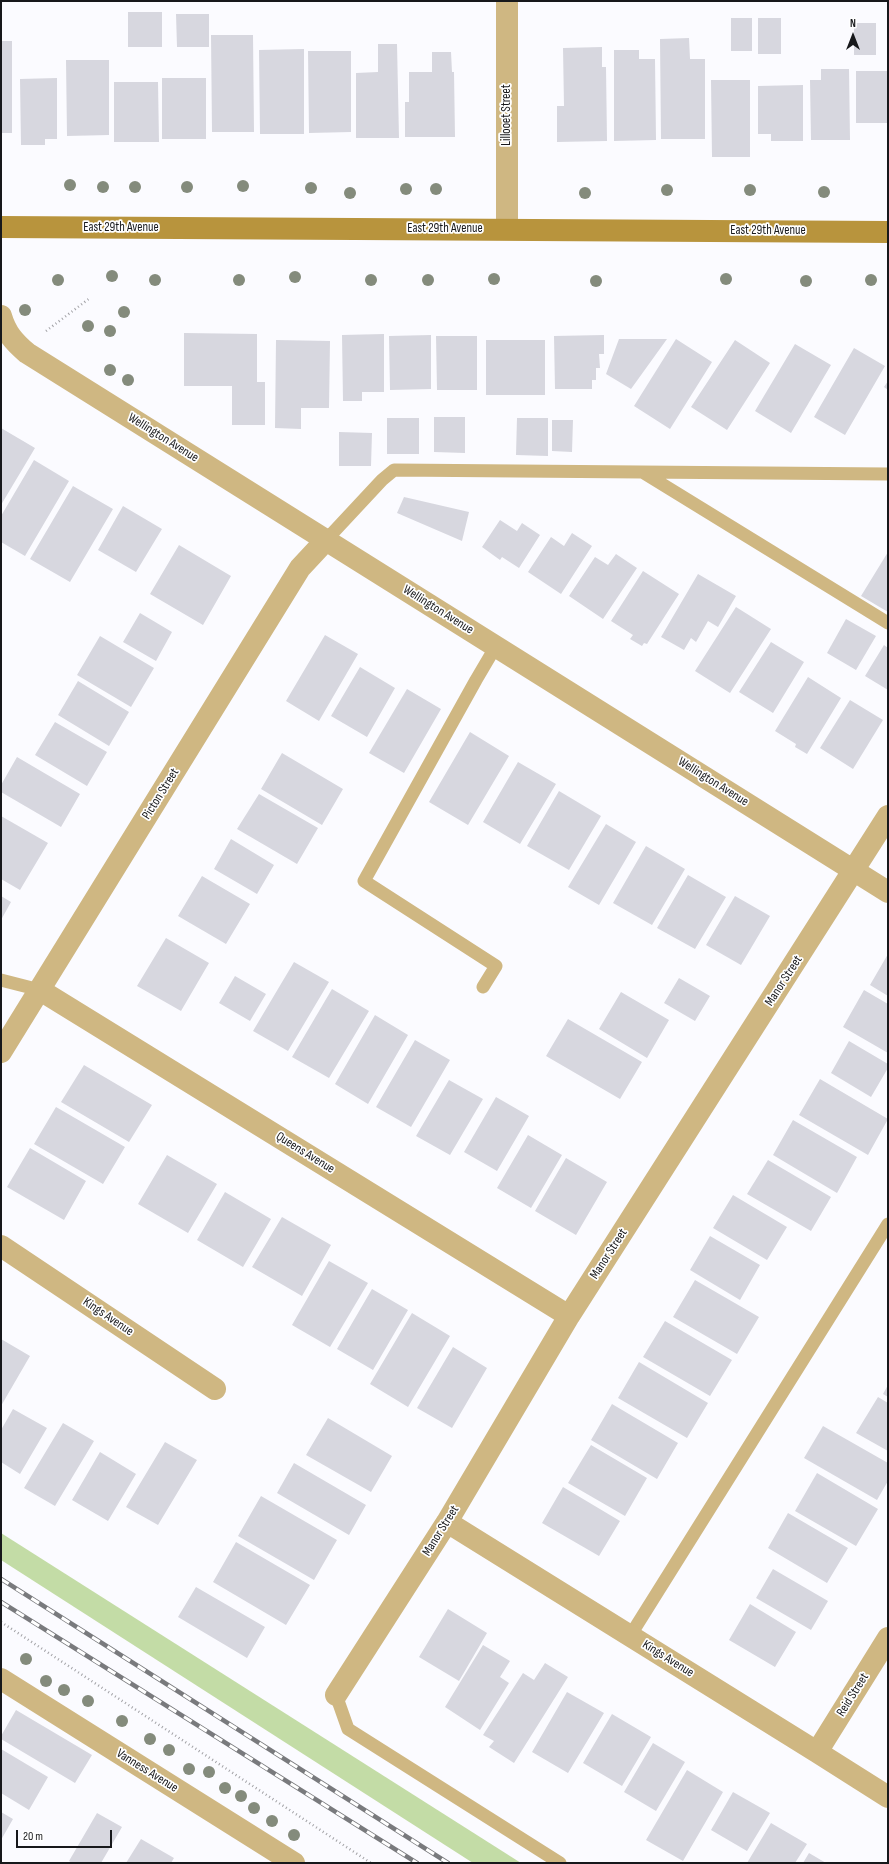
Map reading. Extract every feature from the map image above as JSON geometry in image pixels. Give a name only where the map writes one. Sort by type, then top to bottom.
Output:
[{"type":"street","name":"Lillooet Street","points":[[507,1],[507,229]]},
{"type":"street","name":"East 29th Avenue","points":[[1,227],[888,232]]},
{"type":"street","name":"Wellington Avenue","points":[[2,326],[13,341],[27,353],[327,539],[888,892]]},
{"type":"street","name":"Picton Street","points":[[1,1052],[300,568],[327,539]]},
{"type":"street","name":"Manor Street","points":[[336,1695],[447,1522],[569,1316],[888,816]]},
{"type":"street","name":"Queens Avenue","points":[[40,990],[569,1316]]},
{"type":"street","name":"Kings Avenue","points":[[1,1246],[215,1389]]},
{"type":"street","name":"Kings Avenue","points":[[447,1522],[888,1797]]},
{"type":"street","name":"Reid Street","points":[[817,1752],[888,1638]]},
{"type":"street","name":"Vanness Avenue","points":[[1,1679],[289,1862]]},
{"type":"lane","points":[[327,539],[382,480],[394,470],[888,474]]},
{"type":"lane","points":[[644,473],[888,623]]},
{"type":"lane","points":[[484,987],[496,966],[364,881],[496,646]]},
{"type":"lane","points":[[1,980],[40,990]]},
{"type":"lane","points":[[630,1636],[888,1224]]},
{"type":"lane","points":[[336,1695],[348,1729],[560,1863]]},
{"type":"path","points":[[43,333],[66,314],[90,298]]},
{"type":"path","points":[[1,1622],[371,1863]]},
{"type":"green space","points":[[1,1533],[521,1863],[473,1863],[1,1560]]},
{"type":"building","points":[[128,12],[162,12],[162,47],[128,47]]},
{"type":"building","points":[[176,14],[209,14],[209,47],[177,47]]},
{"type":"building","points":[[731,18],[752,18],[752,51],[731,51]]},
{"type":"building","points":[[758,18],[781,18],[781,54],[758,54]]},
{"type":"building","points":[[854,23],[876,23],[876,55],[854,55]]},
{"type":"building","points":[[211,35],[253,35],[254,132],[212,132]]},
{"type":"building","points":[[689,38],[690,59],[705,59],[705,139],[661,139],[660,39]]},
{"type":"building","points":[[1,41],[12,41],[12,133],[1,133]]},
{"type":"building","points":[[378,44],[397,44],[399,138],[356,138],[356,73],[378,72]]},
{"type":"building","points":[[602,47],[602,67],[606,67],[607,141],[557,142],[557,106],[564,106],[563,48]]},
{"type":"building","points":[[304,49],[304,134],[260,134],[259,50]]},
{"type":"building","points":[[614,50],[639,50],[639,59],[655,59],[656,140],[614,141]]},
{"type":"building","points":[[308,51],[351,51],[351,132],[309,133]]},
{"type":"building","points":[[432,52],[451,52],[452,72],[454,72],[455,137],[405,137],[405,102],[409,102],[409,72],[432,72]]},
{"type":"building","points":[[66,60],[109,60],[109,135],[67,136]]},
{"type":"building","points":[[821,69],[849,69],[850,140],[811,140],[810,80],[821,80]]},
{"type":"building","points":[[856,71],[888,71],[888,123],[856,123]]},
{"type":"building","points":[[57,78],[57,139],[45,139],[45,145],[21,145],[20,79]]},
{"type":"building","points":[[162,78],[206,78],[206,139],[162,139]]},
{"type":"building","points":[[711,80],[750,80],[750,157],[712,157]]},
{"type":"building","points":[[114,82],[158,82],[159,142],[114,142]]},
{"type":"building","points":[[803,85],[803,141],[771,141],[771,134],[758,134],[758,86]]},
{"type":"building","points":[[184,333],[257,334],[257,382],[265,382],[265,425],[232,425],[232,386],[184,386]]},
{"type":"building","points":[[384,334],[384,392],[362,392],[362,401],[343,401],[342,335]]},
{"type":"building","points":[[431,335],[431,389],[390,390],[389,336]]},
{"type":"building","points":[[604,335],[604,354],[599,354],[600,368],[596,368],[596,380],[592,380],[592,389],[555,389],[554,336]]},
{"type":"building","points":[[436,336],[477,336],[477,390],[437,390]]},
{"type":"building","points":[[619,339],[667,339],[631,389],[606,374]]},
{"type":"building","points":[[676,339],[712,362],[670,429],[634,406]]},
{"type":"building","points":[[276,340],[330,341],[329,408],[301,408],[301,429],[275,428]]},
{"type":"building","points":[[486,340],[545,340],[545,395],[486,395]]},
{"type":"building","points":[[735,340],[770,363],[727,430],[691,407]]},
{"type":"building","points":[[795,344],[831,365],[791,433],[755,411]]},
{"type":"building","points":[[854,348],[885,366],[845,435],[814,417]]},
{"type":"building","points":[[888,381],[888,390],[884,387]]},
{"type":"building","points":[[434,417],[465,417],[465,453],[434,452]]},
{"type":"building","points":[[387,418],[419,418],[419,454],[387,454]]},
{"type":"building","points":[[517,418],[548,418],[548,456],[516,455]]},
{"type":"building","points":[[552,420],[573,420],[572,452],[552,451]]},
{"type":"building","points":[[1,428],[35,448],[1,505]]},
{"type":"building","points":[[339,432],[372,433],[371,466],[339,466]]},
{"type":"building","points":[[34,460],[69,481],[25,556],[1,542],[1,516]]},
{"type":"building","points":[[73,486],[113,509],[70,582],[30,559]]},
{"type":"building","points":[[404,497],[469,512],[462,541],[397,513]]},
{"type":"building","points":[[123,506],[162,529],[136,572],[98,550]]},
{"type":"building","points":[[500,520],[517,531],[522,523],[540,535],[519,568],[502,557],[500,560],[482,547]]},
{"type":"building","points":[[572,533],[592,546],[561,594],[528,572],[551,537],[564,546]]},
{"type":"building","points":[[179,545],[231,576],[203,625],[150,594]]},
{"type":"building","points":[[888,552],[888,612],[861,596]]},
{"type":"building","points":[[616,554],[637,568],[603,619],[569,596],[595,557],[608,565]]},
{"type":"building","points":[[643,571],[679,594],[647,644],[644,643],[642,646],[630,639],[633,635],[611,621]]},
{"type":"building","points":[[698,574],[736,596],[718,627],[708,621],[696,642],[691,638],[684,650],[661,637]]},
{"type":"building","points":[[736,607],[771,629],[730,693],[695,671]]},
{"type":"building","points":[[140,613],[172,632],[156,661],[123,642]]},
{"type":"building","points":[[846,619],[876,636],[856,670],[827,653]]},
{"type":"building","points":[[325,635],[358,654],[319,721],[286,701]]},
{"type":"building","points":[[100,636],[154,668],[131,707],[77,675]]},
{"type":"building","points":[[771,642],[804,662],[773,713],[739,692]]},
{"type":"building","points":[[884,645],[888,648],[888,690],[865,676]]},
{"type":"building","points":[[360,667],[395,688],[367,737],[331,716]]},
{"type":"building","points":[[808,677],[841,698],[807,754],[795,747],[796,744],[775,731]]},
{"type":"building","points":[[78,681],[129,712],[109,746],[58,715]]},
{"type":"building","points":[[407,689],[441,709],[404,773],[369,753]]},
{"type":"building","points":[[850,700],[883,720],[853,769],[820,748]]},
{"type":"building","points":[[55,722],[107,752],[87,786],[35,755]]},
{"type":"building","points":[[470,732],[509,756],[468,825],[429,802]]},
{"type":"building","points":[[282,753],[343,789],[322,825],[261,789]]},
{"type":"building","points":[[17,757],[80,794],[61,827],[1,792],[1,785]]},
{"type":"building","points":[[518,762],[556,784],[520,844],[483,822]]},
{"type":"building","points":[[559,791],[601,816],[569,870],[527,846]]},
{"type":"building","points":[[259,794],[318,828],[297,864],[237,829]]},
{"type":"building","points":[[1,816],[48,843],[20,890],[1,879]]},
{"type":"building","points":[[606,824],[636,842],[599,905],[568,887]]},
{"type":"building","points":[[231,839],[274,865],[257,894],[214,869]]},
{"type":"building","points":[[646,846],[685,869],[652,925],[613,903]]},
{"type":"building","points":[[688,875],[726,897],[695,949],[657,928]]},
{"type":"building","points":[[202,876],[250,904],[226,944],[178,916]]},
{"type":"building","points":[[1,896],[11,902],[1,920]]},
{"type":"building","points":[[735,896],[770,916],[741,965],[706,945]]},
{"type":"building","points":[[166,938],[209,963],[181,1011],[137,986]]},
{"type":"building","points":[[888,954],[888,996],[870,985]]},
{"type":"building","points":[[294,962],[329,982],[288,1051],[253,1031]]},
{"type":"building","points":[[235,976],[266,994],[250,1021],[219,1003]]},
{"type":"building","points":[[679,978],[710,996],[695,1021],[664,1003]]},
{"type":"building","points":[[332,989],[369,1011],[329,1078],[292,1057]]},
{"type":"building","points":[[864,990],[888,1004],[888,1053],[843,1027]]},
{"type":"building","points":[[621,992],[669,1020],[647,1058],[599,1029]]},
{"type":"building","points":[[375,1015],[408,1035],[368,1104],[335,1084]]},
{"type":"building","points":[[568,1019],[642,1062],[620,1099],[546,1056]]},
{"type":"building","points":[[415,1040],[450,1060],[411,1127],[376,1107]]},
{"type":"building","points":[[849,1041],[888,1064],[888,1068],[871,1097],[831,1073]]},
{"type":"building","points":[[84,1065],[152,1105],[129,1142],[61,1102]]},
{"type":"building","points":[[820,1079],[888,1119],[868,1155],[799,1115]]},
{"type":"building","points":[[449,1080],[483,1099],[450,1155],[416,1136]]},
{"type":"building","points":[[496,1097],[529,1116],[497,1171],[464,1152]]},
{"type":"building","points":[[56,1107],[125,1147],[103,1184],[34,1144]]},
{"type":"building","points":[[793,1120],[857,1157],[837,1193],[773,1155]]},
{"type":"building","points":[[528,1135],[562,1155],[531,1208],[497,1188]]},
{"type":"building","points":[[30,1148],[86,1181],[64,1220],[7,1187]]},
{"type":"building","points":[[167,1155],[217,1184],[188,1233],[138,1204]]},
{"type":"building","points":[[566,1158],[607,1182],[576,1235],[535,1211]]},
{"type":"building","points":[[768,1160],[831,1197],[811,1231],[747,1194]]},
{"type":"building","points":[[225,1192],[271,1219],[243,1267],[197,1240]]},
{"type":"building","points":[[733,1195],[787,1227],[767,1260],[713,1228]]},
{"type":"building","points":[[282,1217],[331,1245],[302,1296],[252,1267]]},
{"type":"building","points":[[710,1236],[760,1265],[740,1300],[690,1270]]},
{"type":"building","points":[[329,1261],[368,1283],[330,1347],[292,1325]]},
{"type":"building","points":[[695,1280],[759,1317],[737,1354],[673,1317]]},
{"type":"building","points":[[372,1289],[408,1310],[373,1370],[337,1349]]},
{"type":"building","points":[[412,1313],[450,1336],[408,1407],[370,1384]]},
{"type":"building","points":[[665,1321],[732,1360],[710,1396],[643,1357]]},
{"type":"building","points":[[1,1339],[30,1356],[1,1406]]},
{"type":"building","points":[[453,1347],[487,1368],[452,1428],[417,1408]]},
{"type":"building","points":[[639,1362],[708,1403],[687,1438],[618,1398]]},
{"type":"building","points":[[888,1385],[888,1397],[883,1394]]},
{"type":"building","points":[[878,1397],[888,1403],[888,1451],[856,1433]]},
{"type":"building","points":[[612,1404],[678,1443],[657,1479],[591,1440]]},
{"type":"building","points":[[13,1409],[47,1428],[20,1474],[1,1462],[1,1430]]},
{"type":"building","points":[[328,1418],[392,1456],[371,1492],[306,1455]]},
{"type":"building","points":[[63,1423],[94,1441],[55,1506],[24,1488]]},
{"type":"building","points":[[823,1426],[888,1463],[888,1481],[877,1500],[804,1458]]},
{"type":"building","points":[[165,1442],[197,1460],[158,1525],[126,1507]]},
{"type":"building","points":[[591,1445],[647,1478],[625,1516],[568,1483]]},
{"type":"building","points":[[100,1452],[136,1474],[108,1521],[72,1500]]},
{"type":"building","points":[[294,1463],[366,1505],[349,1535],[277,1493]]},
{"type":"building","points":[[817,1473],[878,1509],[856,1546],[795,1511]]},
{"type":"building","points":[[563,1487],[620,1521],[599,1556],[542,1523]]},
{"type":"building","points":[[261,1496],[337,1540],[314,1580],[238,1536]]},
{"type":"building","points":[[788,1513],[848,1548],[827,1583],[768,1548]]},
{"type":"building","points":[[236,1542],[310,1585],[286,1625],[213,1582]]},
{"type":"building","points":[[773,1569],[828,1601],[811,1630],[756,1598]]},
{"type":"building","points":[[196,1587],[265,1627],[247,1658],[178,1617]]},
{"type":"building","points":[[750,1604],[796,1632],[775,1667],[729,1640]]},
{"type":"building","points":[[448,1609],[487,1633],[459,1681],[419,1657]]},
{"type":"building","points":[[483,1645],[510,1661],[500,1677],[509,1683],[480,1730],[445,1707]]},
{"type":"building","points":[[545,1663],[568,1677],[514,1763],[489,1747],[494,1741],[483,1735],[523,1673],[534,1680]]},
{"type":"building","points":[[567,1692],[604,1713],[568,1773],[532,1752]]},
{"type":"building","points":[[16,1710],[92,1755],[75,1783],[1,1739],[1,1736]]},
{"type":"building","points":[[612,1714],[651,1737],[622,1786],[583,1763]]},
{"type":"building","points":[[653,1743],[685,1762],[656,1811],[624,1792]]},
{"type":"building","points":[[1,1749],[48,1777],[29,1810],[1,1793]]},
{"type":"building","points":[[687,1770],[723,1792],[683,1861],[646,1840]]},
{"type":"building","points":[[733,1792],[770,1813],[747,1851],[711,1830]]},
{"type":"building","points":[[1,1812],[13,1819],[1,1840]]},
{"type":"building","points":[[97,1813],[122,1827],[101,1863],[72,1863],[69,1861]]},
{"type":"building","points":[[771,1823],[807,1844],[795,1863],[747,1863]]},
{"type":"building","points":[[141,1839],[174,1858],[171,1863],[126,1863]]},
{"type":"building","points":[[809,1853],[826,1863],[803,1863]]},
{"type":"railway","points":[[1,1579],[448,1863]]},
{"type":"railway","points":[[1,1602],[417,1863]]}]
